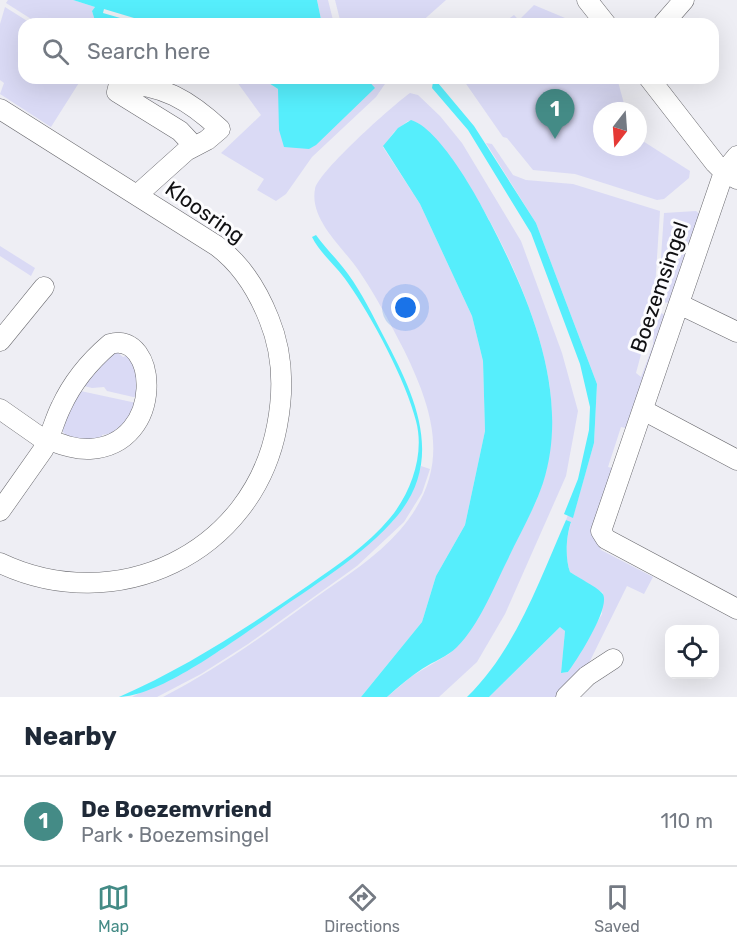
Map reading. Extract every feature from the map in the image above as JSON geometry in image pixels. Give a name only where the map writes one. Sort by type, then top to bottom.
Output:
[{"type":"street","points":[[587,0],[601,18]]},
{"type":"street","points":[[668,18],[684,0]]},
{"type":"street","points":[[137,195],[194,146],[207,140],[220,129],[200,110],[158,88],[119,84],[117,92],[180,131],[194,146]]},
{"type":"street","points":[[654,84],[730,175],[737,156]]},
{"type":"street","name":"Kloosring","points":[[0,109],[221,249],[249,280],[263,304],[277,345],[282,383],[278,422],[267,463],[255,489],[233,518],[204,544],[162,568],[109,582],[68,583],[29,575],[0,562]]},
{"type":"street","name":"Boezemsingel","points":[[730,175],[679,304],[601,531],[606,539],[737,609]]},
{"type":"street","points":[[0,341],[44,287]]},
{"type":"street","points":[[679,304],[735,325]]},
{"type":"street","points":[[0,410],[33,433],[48,439],[74,448],[90,449],[113,443],[132,430],[143,412],[148,386],[145,367],[131,349],[112,343],[90,364],[64,400],[48,439],[0,511]]},
{"type":"street","points":[[643,410],[737,460]]},
{"type":"street","points":[[566,697],[587,676],[613,659]]},
{"type":"shaded area","points":[[8,0],[73,0],[95,7],[92,11],[94,18],[30,18],[6,3]]},
{"type":"shaded area","points":[[317,0],[328,0],[332,18],[321,18]]},
{"type":"shaded area","points":[[335,0],[446,0],[426,18],[340,18]]},
{"type":"shaded area","points":[[534,5],[565,18],[521,18]]},
{"type":"shaded area","points":[[5,7],[22,18],[18,18],[18,84],[78,84],[51,127],[0,94],[4,83],[0,80],[0,24]]},
{"type":"shaded area","points":[[238,84],[270,84],[278,89],[287,84],[385,84],[376,97],[312,157],[286,194],[276,201],[257,190],[264,179],[221,153],[261,115]]},
{"type":"shaded area","points":[[466,84],[619,84],[624,102],[593,102],[593,156],[647,156],[647,144],[690,171],[689,178],[664,199],[657,200],[575,174],[533,170],[507,138],[503,137]]},
{"type":"shaded area","points":[[410,93],[418,95],[440,116],[462,143],[521,241],[562,353],[578,411],[566,476],[505,614],[477,662],[439,697],[387,697],[412,676],[449,654],[463,639],[502,570],[537,499],[549,456],[552,427],[551,397],[543,353],[522,289],[508,257],[475,195],[457,168],[425,129],[413,121],[408,121],[394,132],[383,147],[420,204],[472,316],[483,361],[485,431],[465,525],[436,576],[422,622],[361,697],[163,697],[203,675],[241,650],[370,558],[400,530],[416,508],[427,486],[432,464],[433,442],[430,419],[415,374],[371,290],[322,223],[315,200],[315,189],[329,168],[373,124]]},
{"type":"shaded area","points":[[486,143],[492,144],[513,175],[526,180],[573,184],[660,211],[654,304],[643,317],[647,332],[636,373],[641,377],[653,345],[655,315],[658,312],[668,316],[626,428],[621,427],[608,467],[612,468],[592,532],[601,550],[653,577],[644,594],[627,586],[588,665],[558,697],[489,697],[561,626],[565,631],[561,673],[568,672],[602,614],[603,593],[570,572],[567,547],[571,523],[566,520],[568,515],[573,517],[594,443],[597,384],[536,223]]},
{"type":"shaded area","points":[[696,211],[701,215],[672,303],[658,302],[664,213]]},
{"type":"shaded area","points":[[0,246],[35,268],[31,276],[0,256]]},
{"type":"shaded area","points":[[107,352],[118,353],[123,357],[131,354],[142,399],[107,391],[104,387],[92,388],[80,385]]},
{"type":"shaded area","points":[[76,390],[141,404],[139,410],[112,433],[102,435],[101,443],[66,437],[61,428]]},
{"type":"shaded area","points":[[421,466],[430,469],[422,493],[404,522],[357,566],[248,644],[201,674],[157,697],[132,697],[221,650],[370,542],[393,521],[417,479]]},
{"type":"water","points":[[73,0],[317,0],[321,18],[134,18],[104,9],[103,13],[120,18],[94,18],[92,11],[95,7]]},
{"type":"water","points":[[270,84],[371,84],[375,88],[316,145],[309,149],[284,147],[279,130],[278,89]]},
{"type":"water","points":[[433,84],[439,84],[474,126],[536,223],[597,384],[594,443],[573,518],[564,514],[578,479],[589,430],[590,407],[580,364],[531,233],[468,130],[432,88]]},
{"type":"water","points":[[411,120],[433,136],[467,180],[519,283],[532,315],[549,382],[552,416],[550,450],[543,483],[535,503],[485,606],[465,638],[453,650],[418,672],[387,697],[361,697],[422,622],[436,576],[465,525],[485,431],[483,361],[472,316],[420,204],[383,146],[398,128]]},
{"type":"water","points":[[316,235],[363,297],[395,359],[414,403],[420,426],[422,448],[420,471],[412,493],[398,515],[384,530],[318,583],[195,667],[154,688],[135,695],[119,697],[217,646],[341,562],[362,546],[390,518],[410,485],[419,447],[416,421],[405,387],[367,313],[348,283],[312,237]]},
{"type":"water","points":[[566,520],[571,522],[567,547],[570,572],[599,590],[604,599],[603,608],[586,645],[568,672],[561,673],[565,631],[560,627],[489,697],[467,697],[484,678],[513,636],[536,590]]},
{"type":"place","name":"De Boezemvriend","points":[[555,139]]}]
